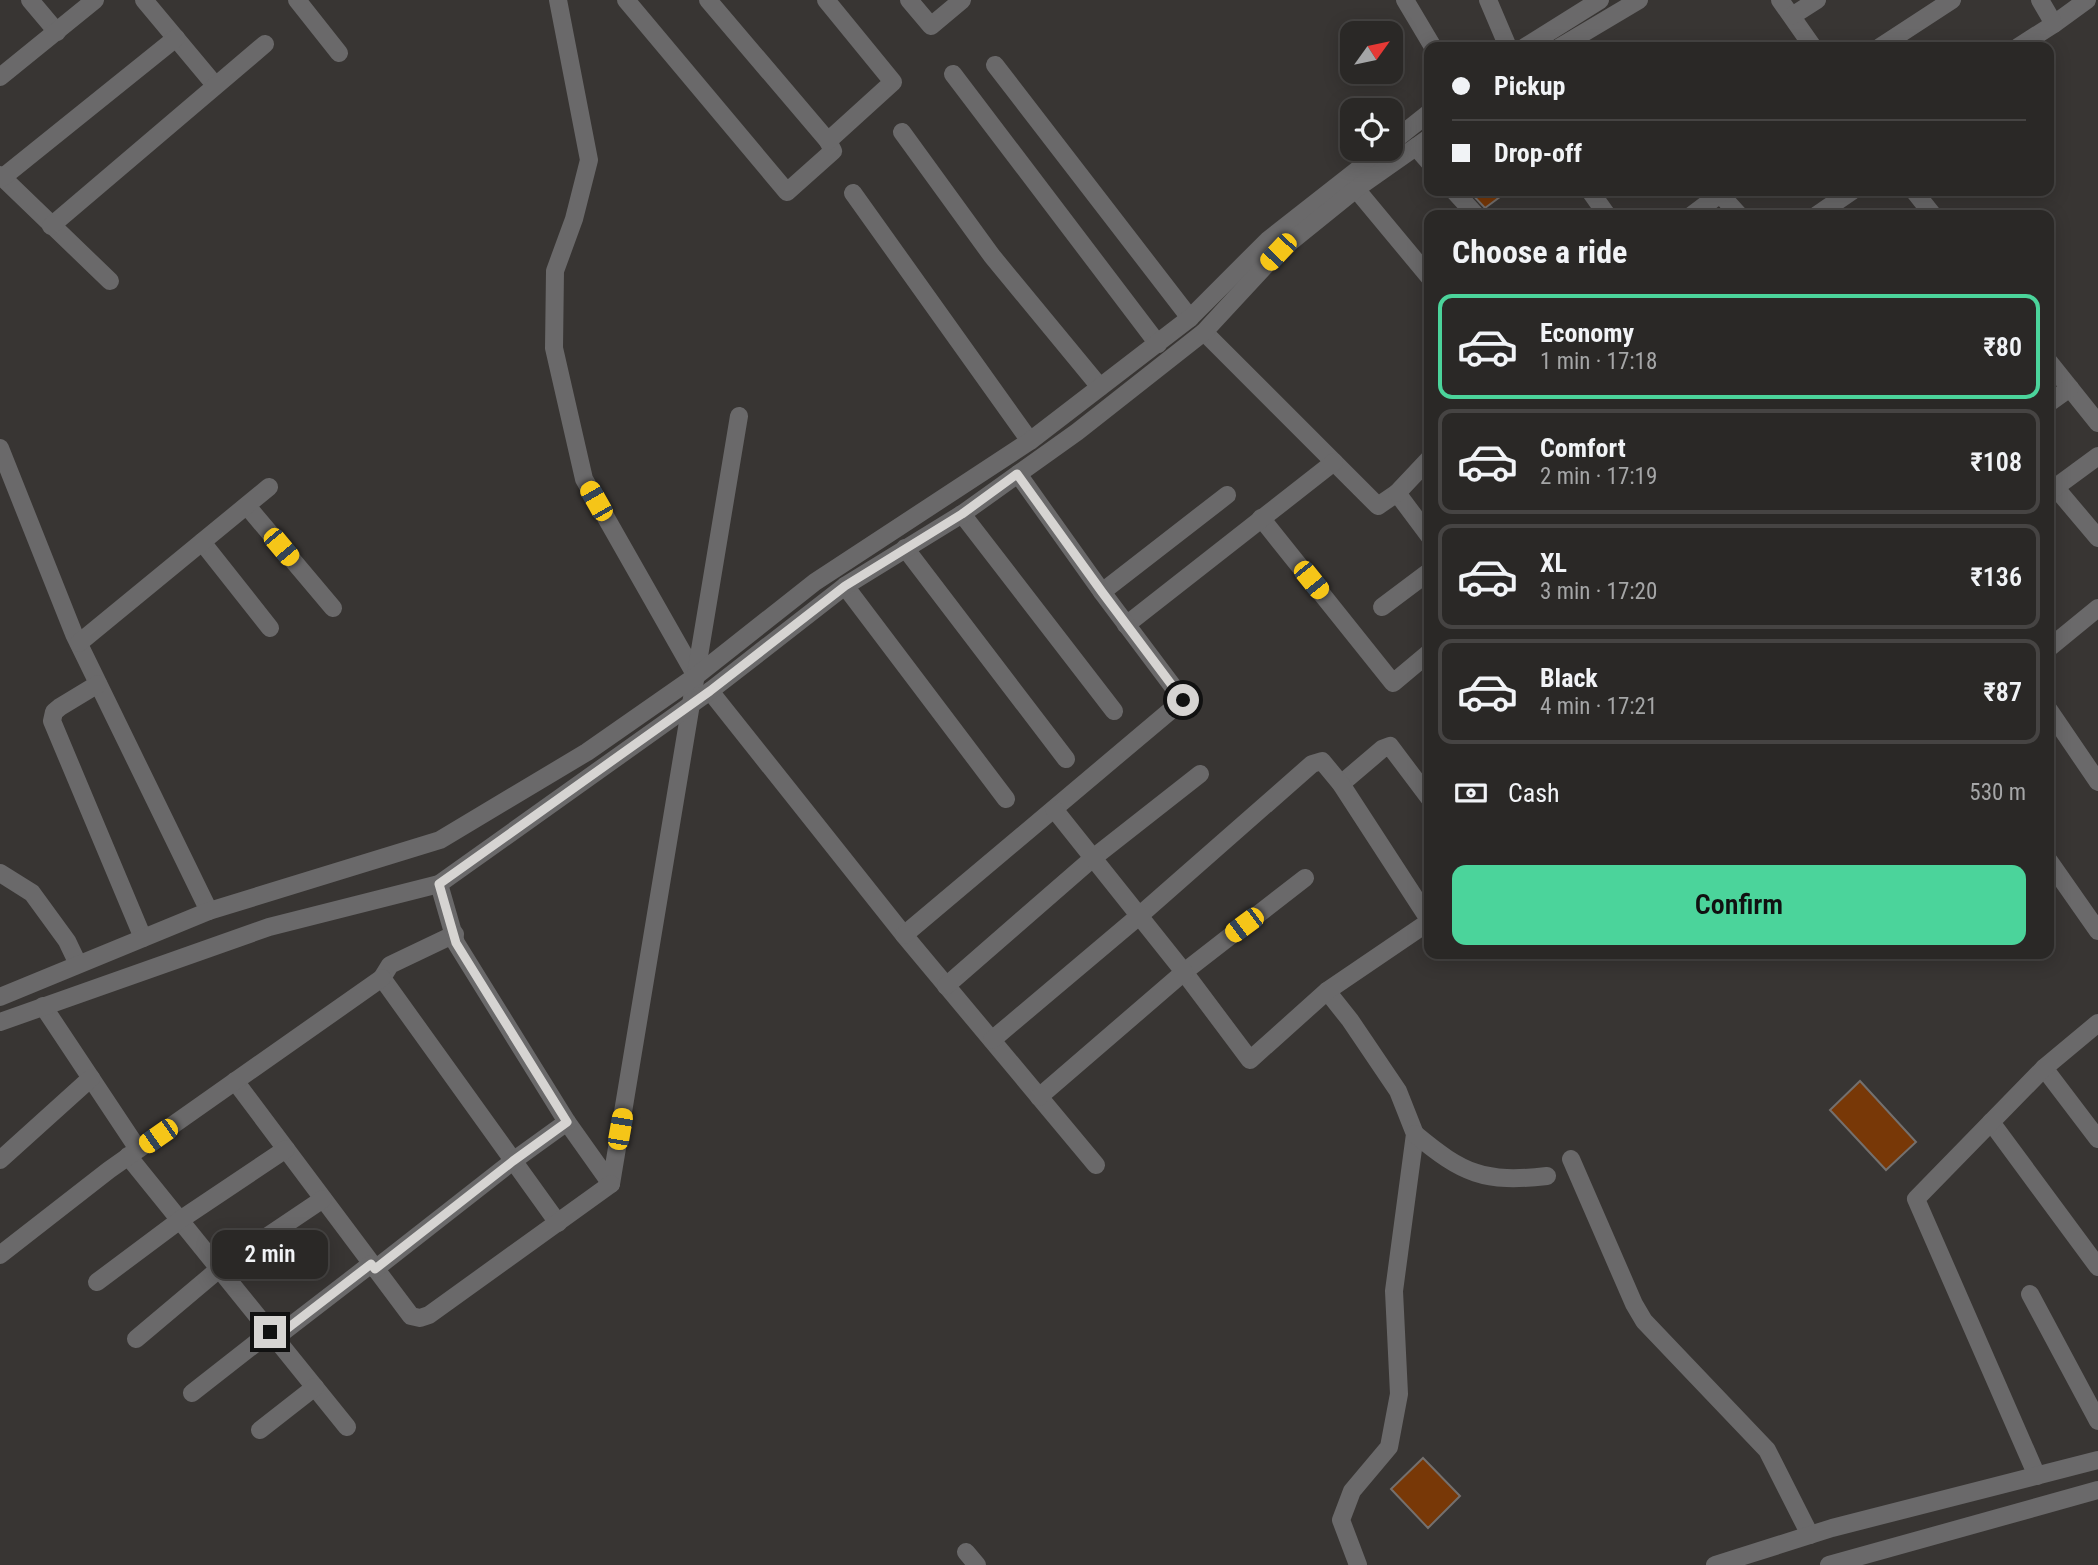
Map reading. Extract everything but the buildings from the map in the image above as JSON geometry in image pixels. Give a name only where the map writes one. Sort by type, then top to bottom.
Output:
[{"type":"street","points":[[30,0],[57,32]]},
{"type":"street","points":[[0,77],[95,0]]},
{"type":"street","points":[[144,0],[215,85]]},
{"type":"street","points":[[297,0],[339,53]]},
{"type":"street","points":[[558,0],[589,160],[574,219],[555,271],[554,348],[584,479],[700,685],[1096,1166]]},
{"type":"street","points":[[626,0],[787,192],[833,151],[828,141],[708,0]]},
{"type":"street","points":[[826,0],[893,82],[828,141]]},
{"type":"street","points":[[909,0],[931,26],[962,0]]},
{"type":"street","points":[[1405,0],[1429,40]]},
{"type":"street","points":[[1418,0],[1429,40]]},
{"type":"street","points":[[1488,0],[1506,42]]},
{"type":"street","points":[[1533,42],[1600,0]]},
{"type":"street","points":[[1568,42],[1639,0]]},
{"type":"street","points":[[1780,0],[1810,42]]},
{"type":"street","points":[[1792,16],[1817,0]]},
{"type":"street","points":[[1888,42],[1952,0]]},
{"type":"street","points":[[2040,0],[2054,24]]},
{"type":"street","points":[[2026,42],[2087,0]]},
{"type":"street","points":[[110,281],[1,176],[176,38]]},
{"type":"street","points":[[51,226],[265,44]]},
{"type":"street","points":[[995,65],[1190,318]]},
{"type":"street","points":[[953,74],[1157,344]]},
{"type":"street","points":[[1403,134],[1424,118]]},
{"type":"street","points":[[902,132],[992,256],[1100,387]]},
{"type":"street","points":[[0,1022],[268,928],[439,884],[700,685],[845,586],[962,514],[1077,432],[1204,332],[1278,252],[1356,189],[1423,142]]},
{"type":"street","points":[[0,997],[209,911],[440,840],[700,685],[816,582],[1030,442],[1157,344],[1190,318],[1268,240],[1369,161]]},
{"type":"street","points":[[1356,189],[1424,271]]},
{"type":"street","points":[[853,193],[1030,442]]},
{"type":"street","points":[[1459,196],[1471,210]]},
{"type":"street","points":[[1699,210],[1717,196]]},
{"type":"street","points":[[1824,210],[1845,196]]},
{"type":"street","points":[[1204,332],[1378,506],[1397,494],[1424,465]]},
{"type":"street","points":[[2054,368],[2098,423]]},
{"type":"street","points":[[2054,399],[2070,388]]},
{"type":"street","points":[[235,1081],[411,1317],[429,1315],[611,1184],[688,719],[700,685],[739,416]]},
{"type":"street","points":[[0,448],[79,643],[209,911]]},
{"type":"street","points":[[2054,488],[2098,456]]},
{"type":"street","points":[[1126,625],[1334,462]]},
{"type":"street","points":[[904,934],[1183,700],[1017,474]]},
{"type":"street","points":[[79,643],[269,487]]},
{"type":"street","points":[[2054,491],[2098,538]]},
{"type":"street","points":[[1397,494],[1424,529]]},
{"type":"street","points":[[1102,592],[1227,495]]},
{"type":"street","points":[[247,506],[333,608]]},
{"type":"street","points":[[962,514],[1114,711]]},
{"type":"street","points":[[1261,518],[1394,683],[1424,657]]},
{"type":"street","points":[[202,542],[270,628]]},
{"type":"street","points":[[905,548],[1066,759]]},
{"type":"street","points":[[1382,607],[1424,576]]},
{"type":"street","points":[[845,586],[1006,799]]},
{"type":"street","points":[[2054,644],[2098,607]]},
{"type":"street","points":[[99,684],[60,707],[54,712],[52,721],[143,938]]},
{"type":"street","points":[[2054,717],[2098,782]]},
{"type":"street","points":[[1341,784],[1390,746],[1424,791]]},
{"type":"street","points":[[992,1040],[1317,761],[1327,765],[1341,784],[1424,912]]},
{"type":"street","points":[[946,986],[1093,858],[1200,774]]},
{"type":"street","points":[[1054,809],[1184,972],[1250,1060],[1327,991],[1424,925]]},
{"type":"street","points":[[2054,868],[2098,931]]},
{"type":"street","points":[[0,873],[32,893],[67,941],[78,964]]},
{"type":"street","points":[[1039,1097],[1184,972],[1305,878]]},
{"type":"street","points":[[439,884],[456,943],[567,1122],[611,1184]]},
{"type":"street","points":[[0,1255],[133,1153],[382,978],[390,965],[455,933]]},
{"type":"street","points":[[382,978],[558,1223]]},
{"type":"street","points":[[1327,991],[1398,1091],[1415,1134],[1443,1157],[1476,1174],[1510,1180],[1547,1176]]},
{"type":"street","points":[[43,1006],[91,1079],[133,1153],[180,1220],[347,1427]]},
{"type":"street","points":[[2037,1476],[1916,1199],[2045,1068],[2098,1023]]},
{"type":"street","points":[[2045,1068],[2098,1139]]},
{"type":"street","points":[[0,1160],[91,1079]]},
{"type":"street","points":[[192,1393],[373,1266],[567,1122]]},
{"type":"street","points":[[1991,1122],[2098,1267]]},
{"type":"street","points":[[1358,1565],[1342,1520],[1352,1491],[1389,1447],[1399,1394],[1394,1291],[1415,1134]]},
{"type":"street","points":[[97,1282],[180,1220],[286,1149]]},
{"type":"street","points":[[1571,1158],[1634,1304],[1644,1321],[1767,1450],[1810,1535]]},
{"type":"street","points":[[136,1339],[219,1269],[323,1199]]},
{"type":"street","points":[[2030,1294],[2098,1421]]},
{"type":"street","points":[[260,1430],[315,1387]]},
{"type":"street","points":[[1715,1565],[1810,1535],[2098,1460]]},
{"type":"street","points":[[1829,1565],[2098,1490]]},
{"type":"route","points":[[270,1332],[275,1338],[371,1264],[375,1269],[567,1122],[456,943],[439,884],[710,691],[845,586],[962,514],[1017,474],[1183,700]]}]
